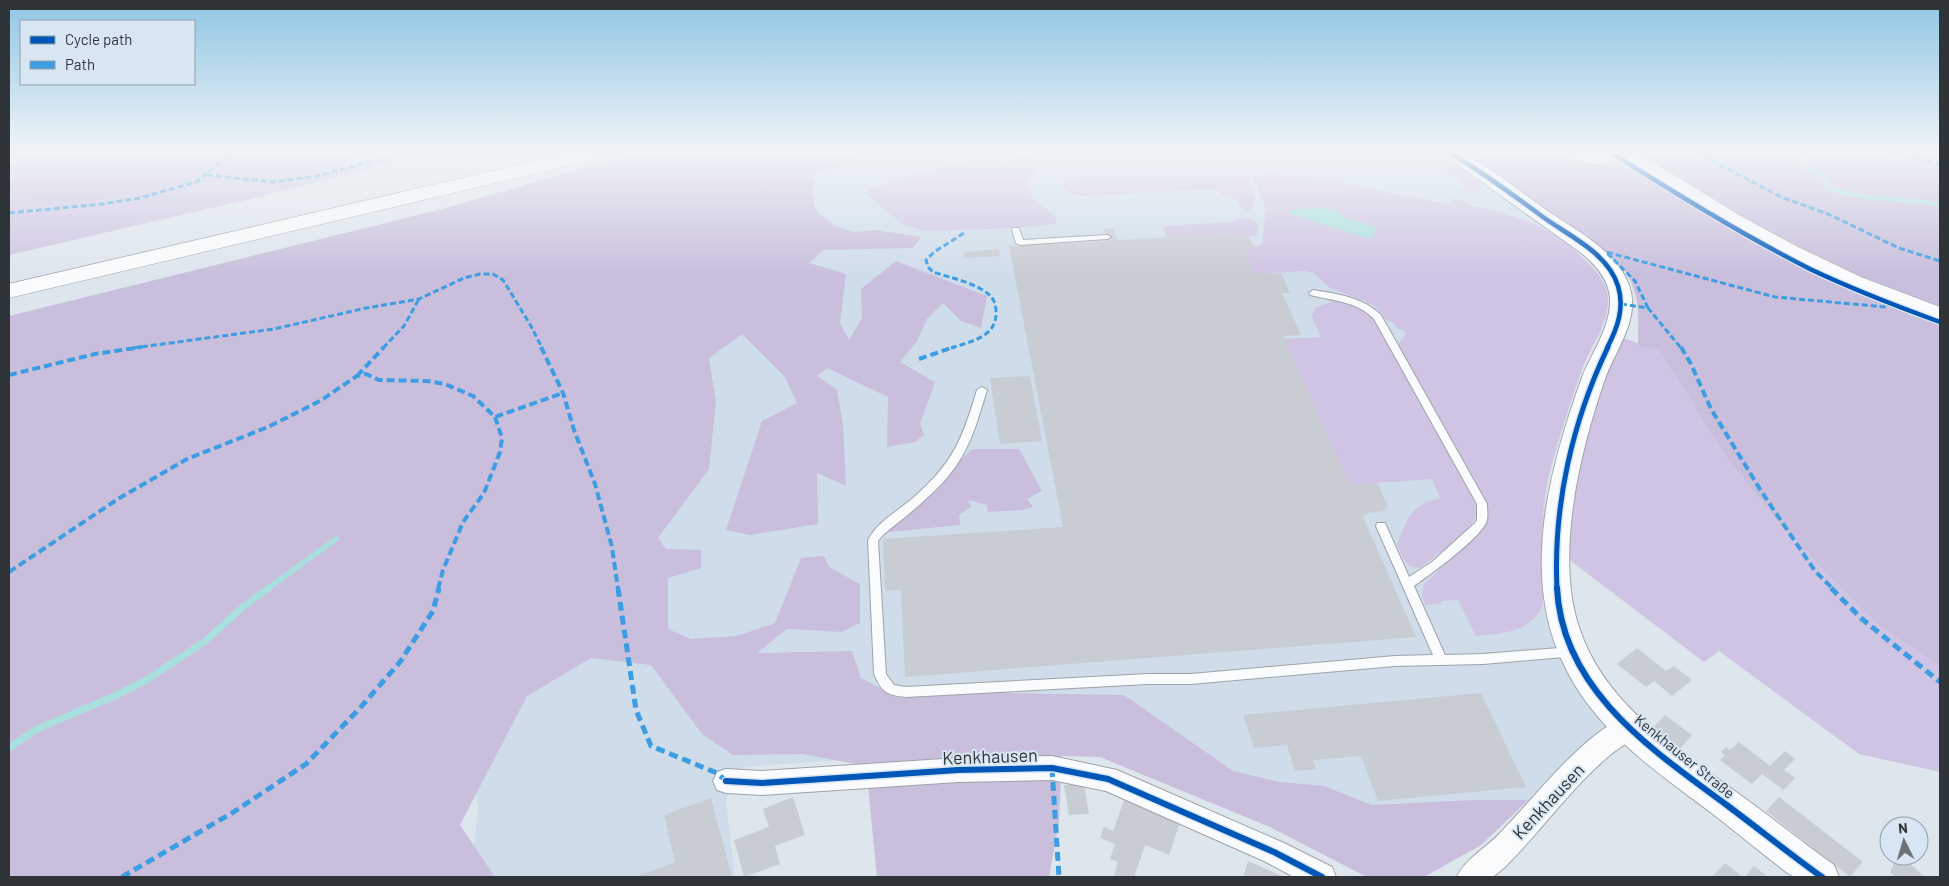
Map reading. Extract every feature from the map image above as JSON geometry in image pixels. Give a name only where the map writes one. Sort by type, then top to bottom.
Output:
[{"type":"main road","points":[[9,271],[347,193]]},
{"type":"main road","points":[[9,290],[424,193]]},
{"type":"main road","points":[[1688,193],[1791,253],[1869,289],[1940,315]]},
{"type":"street","name":"Kenkhauser Straße","points":[[1510,193],[1599,258],[1617,283],[1621,296],[1621,314],[1598,367],[1582,414],[1560,501],[1556,581],[1562,614],[1573,652],[1597,693],[1628,727],[1668,761],[1822,877]]},
{"type":"street","name":"Kenkhausen","points":[[1471,877],[1484,868],[1510,843],[1567,779],[1593,754],[1628,727]]},
{"type":"street","name":"Kenkhausen","points":[[726,781],[762,783],[958,770],[1052,768],[1108,779],[1274,852],[1322,877]]},
{"type":"lane","points":[[1016,230],[1020,243],[1107,237]]},
{"type":"lane","points":[[1314,293],[1358,303],[1378,317],[1482,504],[1480,526],[1436,565],[1408,584]]},
{"type":"lane","points":[[982,390],[976,413],[951,465],[925,492],[879,532],[873,540],[880,674],[885,687],[892,691],[906,692],[1148,679],[1190,679],[1395,661],[1483,659],[1573,652]]},
{"type":"lane","points":[[1381,526],[1441,660]]},
{"type":"shaded area","points":[[103,193],[273,193],[9,255],[9,194],[35,201]]},
{"type":"shaded area","points":[[131,193],[80,203],[35,201],[9,194]]},
{"type":"shaded area","points":[[496,193],[814,193],[814,205],[818,213],[838,227],[854,232],[875,230],[921,237],[913,248],[823,250],[809,263],[846,274],[840,323],[849,340],[862,318],[861,289],[896,261],[987,296],[981,328],[961,321],[943,303],[927,319],[917,341],[900,362],[935,382],[920,424],[924,435],[915,442],[887,447],[888,397],[827,368],[817,376],[837,389],[843,426],[846,486],[817,473],[818,524],[750,535],[726,530],[762,421],[797,403],[785,377],[742,334],[709,358],[716,402],[709,469],[658,538],[666,549],[701,550],[701,568],[668,578],[668,629],[691,639],[737,636],[775,623],[801,558],[824,556],[829,567],[860,584],[860,623],[841,632],[787,629],[757,653],[852,651],[861,678],[894,695],[996,693],[1124,695],[1233,771],[1280,782],[1324,786],[1372,805],[1475,800],[1528,800],[1481,845],[1424,877],[1365,876],[1270,827],[1100,757],[1062,756],[1059,822],[1049,877],[877,877],[866,766],[803,754],[733,755],[702,734],[651,665],[591,658],[527,696],[460,825],[495,877],[9,877],[9,316],[446,208]]},
{"type":"shaded area","points":[[701,193],[1496,193],[1563,240],[1595,270],[1606,290],[1608,306],[1601,333],[1587,356],[1548,480],[1543,525],[1542,572],[1543,604],[1611,724],[1481,845],[1424,877],[1365,876],[1270,827],[1100,757],[1045,745],[745,767],[726,799],[735,877],[470,877],[478,809],[470,754]]},
{"type":"shaded area","points":[[864,193],[1031,193],[1038,203],[1057,219],[1056,224],[1016,228],[925,231],[904,225]]},
{"type":"shaded area","points":[[1073,193],[1132,193],[1082,196]]},
{"type":"shaded area","points":[[1220,193],[1254,193],[1256,200],[1253,202],[1253,207],[1249,212],[1244,212],[1236,199]]},
{"type":"shaded area","points":[[1259,193],[1394,193],[1468,208],[1469,205],[1515,217],[1541,228],[1581,256],[1597,272],[1607,292],[1606,317],[1579,377],[1548,479],[1543,510],[1543,604],[1532,621],[1515,630],[1476,636],[1458,600],[1441,601],[1442,604],[1425,605],[1422,595],[1424,584],[1480,532],[1486,505],[1479,488],[1398,344],[1406,334],[1403,329],[1397,329],[1394,323],[1387,320],[1376,307],[1330,288],[1314,273],[1305,271],[1255,274],[1247,255],[1250,255],[1247,248],[1262,245],[1266,209]]},
{"type":"shaded area","points":[[1519,193],[1940,193],[1940,667],[1880,626],[1786,532],[1723,453],[1660,351],[1638,345],[1636,299],[1631,281],[1626,272]]},
{"type":"shaded area","points":[[1312,208],[1334,209],[1345,218],[1377,227],[1371,239],[1292,215],[1289,212]]},
{"type":"shaded area","points":[[1243,218],[1252,219],[1258,223],[1258,231],[1255,236],[1238,238],[1236,234],[1167,237],[1163,226],[1232,222]]},
{"type":"shaded area","points":[[1334,301],[1347,301],[1371,313],[1469,489],[1475,505],[1476,515],[1468,528],[1420,568],[1407,564],[1397,544],[1411,514],[1422,505],[1440,498],[1432,479],[1349,485],[1284,339],[1321,337],[1312,317],[1315,308]]},
{"type":"shaded area","points":[[1623,338],[1660,351],[1723,453],[1786,532],[1880,626],[1940,667],[1940,772],[1859,754],[1719,651],[1704,662],[1568,559],[1576,490],[1590,420],[1610,362]]},
{"type":"shaded area","points":[[972,449],[1019,449],[1042,491],[1027,499],[1033,507],[1022,510],[988,512],[987,505],[968,500],[971,507],[959,515],[960,525],[889,532],[897,522]]},
{"type":"building","points":[[1452,199],[1469,202],[1468,208],[1451,205]]},
{"type":"building","points":[[1113,228],[1117,240],[1236,234],[1238,238],[1249,237],[1254,247],[1247,248],[1251,255],[1247,255],[1255,274],[1281,273],[1290,293],[1282,293],[1301,335],[1283,336],[1349,485],[1377,482],[1388,507],[1385,507],[1386,509],[1383,511],[1368,513],[1363,517],[1416,637],[905,677],[901,590],[885,591],[883,539],[1063,527],[1009,246],[1108,241],[1104,229]]},
{"type":"building","points":[[999,249],[1000,256],[965,258],[964,252]]},
{"type":"building","points":[[1030,376],[1042,441],[1000,444],[990,378]]},
{"type":"building","points":[[1637,648],[1666,671],[1674,666],[1692,680],[1672,696],[1654,681],[1646,687],[1617,664]]},
{"type":"building","points":[[1481,693],[1526,787],[1378,801],[1361,756],[1313,760],[1316,769],[1295,771],[1287,745],[1254,748],[1243,715]]},
{"type":"building","points":[[1665,715],[1692,735],[1678,751],[1651,730]]},
{"type":"building","points":[[1739,742],[1770,766],[1785,751],[1795,759],[1784,770],[1795,778],[1784,790],[1762,774],[1752,784],[1720,760],[1725,755],[1721,752],[1726,747],[1730,750]]},
{"type":"building","points":[[1084,783],[1089,814],[1069,815],[1064,785]]},
{"type":"building","points":[[1126,795],[1182,817],[1169,855],[1145,845],[1134,877],[1117,877],[1114,876],[1118,862],[1110,859],[1115,844],[1100,838],[1104,827],[1113,831]]},
{"type":"building","points":[[793,797],[805,835],[775,846],[780,864],[744,877],[734,840],[769,827],[763,809]]},
{"type":"building","points":[[1779,797],[1863,862],[1850,877],[1766,811]]},
{"type":"building","points":[[711,798],[732,877],[635,877],[675,862],[664,815]]},
{"type":"building","points":[[1248,861],[1284,877],[1243,877]]},
{"type":"building","points":[[1725,863],[1743,877],[1712,877]]},
{"type":"building","points":[[1754,866],[1768,877],[1745,877]]},
{"type":"building","points":[[1893,866],[1912,866],[1924,877],[1897,877],[1890,873]]},
{"type":"waterway","points":[[1849,193],[1940,205]]},
{"type":"waterway","points":[[267,589],[336,539]]},
{"type":"waterway","points":[[9,748],[37,729],[115,696],[145,681],[204,642],[244,606],[269,588]]},
{"type":"marked path","points":[[9,213],[102,204],[156,193]]},
{"type":"marked path","points":[[1774,193],[1828,214],[1899,248],[1940,261]]},
{"type":"marked path","points":[[919,359],[983,337],[994,327],[996,315],[995,302],[990,295],[980,288],[933,272],[928,267],[926,260],[934,252],[964,233]]},
{"type":"marked path","points":[[1648,308],[1635,281],[1606,252],[1775,297],[1886,307]]},
{"type":"marked path","points":[[9,375],[95,354],[219,335],[274,329],[366,308],[419,299],[464,278],[480,274],[493,274],[503,280],[531,326],[563,393],[574,430],[595,484],[612,547],[636,710],[651,746],[717,773],[726,781]]},
{"type":"marked path","points":[[357,376],[404,326],[419,299]]},
{"type":"marked path","points":[[1621,304],[1648,308],[1677,341],[1691,364],[1711,409],[1761,491],[1815,571],[1862,619],[1940,682]]},
{"type":"marked path","points":[[9,572],[118,499],[187,459],[268,427],[320,401],[357,376],[366,374],[379,380],[427,381],[445,384],[473,396],[495,417],[563,393]]},
{"type":"marked path","points":[[122,877],[232,813],[306,764],[360,708],[400,662],[433,611],[443,570],[463,522],[484,493],[500,452],[502,438],[495,417]]},
{"type":"marked path","points":[[1052,768],[1059,877]]},
{"type":"cycle path","points":[[1511,193],[1588,248],[1599,258],[1618,285],[1621,297],[1619,320],[1594,377],[1573,445],[1564,481],[1558,519],[1557,593],[1564,628],[1577,661],[1590,684],[1606,704],[1644,742],[1822,877]]},
{"type":"cycle path","points":[[1676,193],[1810,269],[1895,306],[1940,322]]},
{"type":"cycle path","points":[[726,781],[762,783],[958,770],[1052,768],[1108,779],[1274,852],[1322,877]]}]
